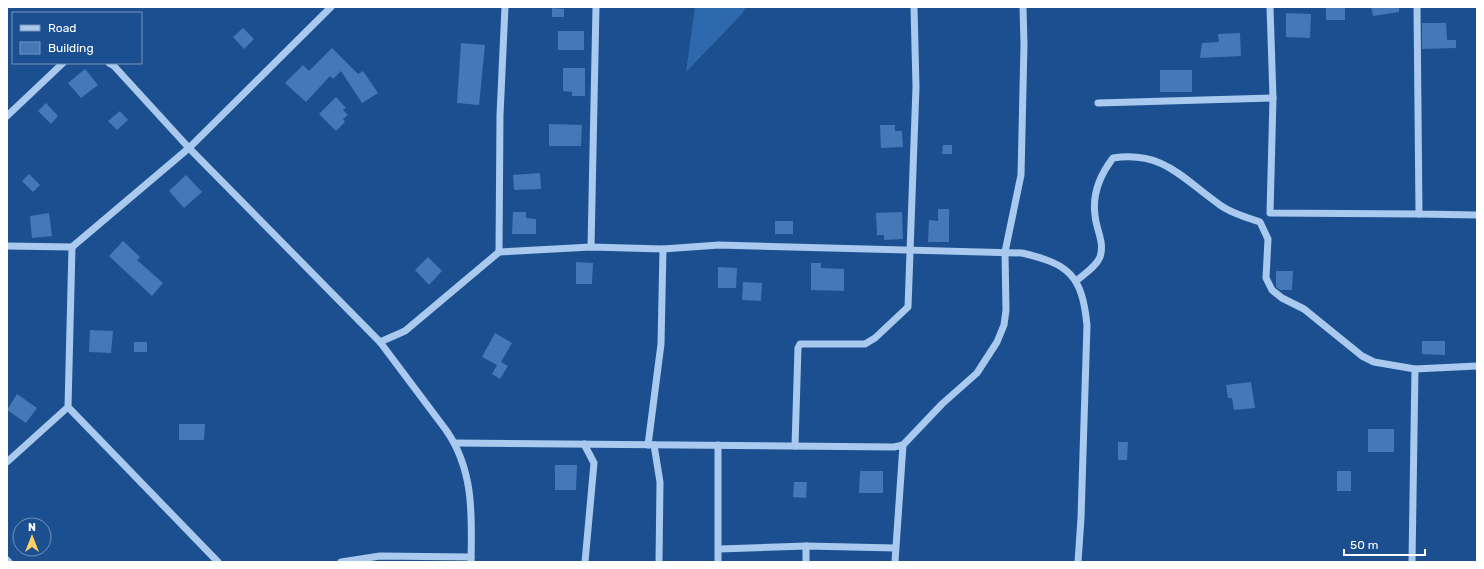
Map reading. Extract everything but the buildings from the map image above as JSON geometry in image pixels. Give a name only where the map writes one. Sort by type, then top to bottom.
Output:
[{"type":"street","points":[[7,246],[72,247],[188,148],[331,7]]},
{"type":"street","points":[[499,252],[500,115],[505,7]]},
{"type":"street","points":[[590,247],[596,7]]},
{"type":"street","points":[[796,446],[798,348],[800,344],[865,344],[875,338],[908,307],[908,249],[916,87],[914,7]]},
{"type":"street","points":[[455,443],[894,447],[903,445],[942,404],[977,373],[997,342],[1004,324],[1006,310],[1005,252],[1021,176],[1024,45],[1023,7]]},
{"type":"street","points":[[1260,222],[1270,212],[1273,98],[1270,7]]},
{"type":"street","points":[[1417,7],[1419,214]]},
{"type":"street","points":[[7,116],[62,64]]},
{"type":"street","points":[[111,64],[188,148],[380,342],[455,443],[462,457],[471,494],[471,560],[380,556],[341,562]]},
{"type":"street","points":[[1098,103],[1273,98]]},
{"type":"street","points":[[1076,281],[1095,265],[1100,257],[1102,244],[1094,215],[1098,180],[1113,158],[1143,158],[1162,163],[1186,177],[1216,203],[1233,212],[1260,222],[1268,239],[1266,278],[1272,290],[1282,298],[1304,309],[1362,356],[1374,362],[1415,369],[1477,366]]},
{"type":"street","points":[[1270,212],[1477,215]]},
{"type":"street","points":[[380,342],[405,331],[499,252],[590,247],[663,248],[719,246],[1022,252],[1047,259],[1067,270],[1076,281],[1084,302],[1087,324],[1082,518],[1078,562]]},
{"type":"street","points":[[72,247],[68,407],[218,562]]},
{"type":"street","points":[[659,562],[660,482],[651,445],[661,344],[663,248]]},
{"type":"street","points":[[1412,562],[1415,369]]},
{"type":"street","points":[[7,462],[68,407]]},
{"type":"street","points":[[584,444],[594,463],[586,562]]},
{"type":"street","points":[[718,445],[718,562]]},
{"type":"street","points":[[895,562],[903,445]]},
{"type":"street","points":[[719,549],[806,546],[895,548]]},
{"type":"street","points":[[806,546],[806,562]]},
{"type":"shaded area","points":[[695,7],[746,7],[742,14],[686,72]]}]
